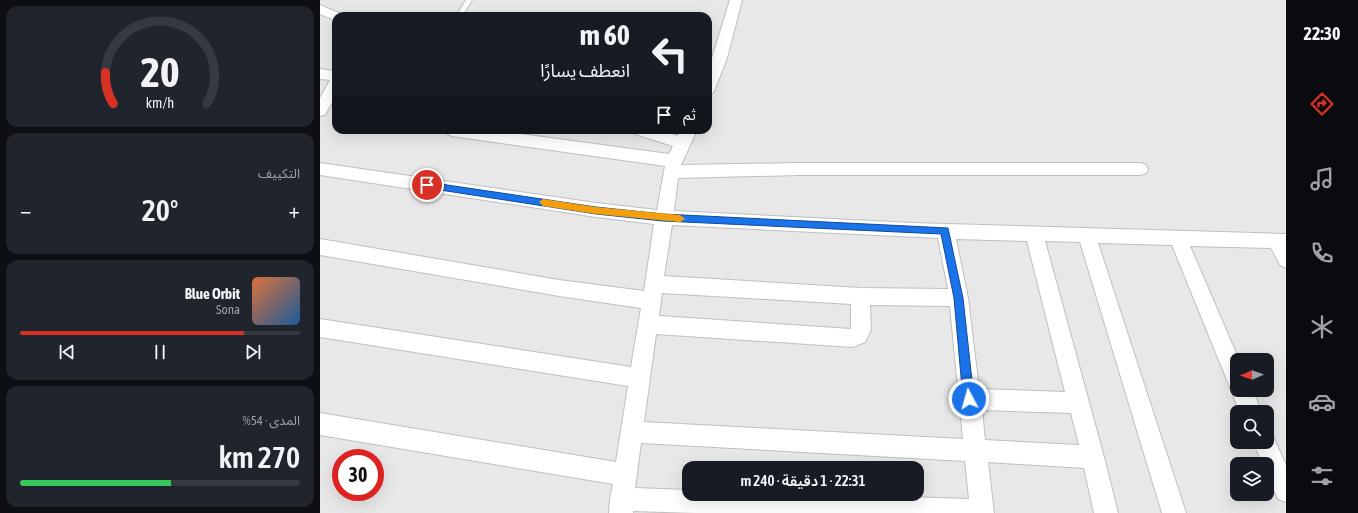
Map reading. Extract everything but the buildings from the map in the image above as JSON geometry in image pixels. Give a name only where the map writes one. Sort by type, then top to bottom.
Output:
[{"type":"street","points":[[712,78],[720,58],[736,0]]},
{"type":"street","points":[[320,10],[332,15]]},
{"type":"street","points":[[320,74],[332,76]]},
{"type":"street","points":[[332,90],[320,112],[332,114]]},
{"type":"street","points":[[479,134],[601,152],[672,166],[799,170],[1140,169]]},
{"type":"street","points":[[671,134],[686,136],[672,166],[624,475],[621,506],[982,512],[959,298],[945,230]]},
{"type":"street","points":[[320,169],[588,209],[663,218],[945,230],[1281,241],[1286,260]]},
{"type":"street","points":[[1034,233],[1093,456],[1106,513]]},
{"type":"street","points":[[1087,235],[1174,513]]},
{"type":"street","points":[[1178,238],[1230,363]]},
{"type":"street","points":[[320,248],[559,288],[653,292],[959,298]]},
{"type":"street","points":[[648,324],[853,338],[858,336],[861,330],[860,296]]},
{"type":"street","points":[[320,328],[640,378]]},
{"type":"street","points":[[969,399],[1079,403]]},
{"type":"street","points":[[320,424],[624,475]]},
{"type":"street","points":[[631,432],[1093,456]]},
{"type":"street","points":[[1267,449],[1286,491]]},
{"type":"lane","points":[[462,12],[469,0]]},
{"type":"slow traffic","points":[[543,202],[596,210],[680,219]]},
{"type":"route","points":[[427,185],[596,210],[663,218],[912,230],[945,230],[959,298],[969,399]]}]
